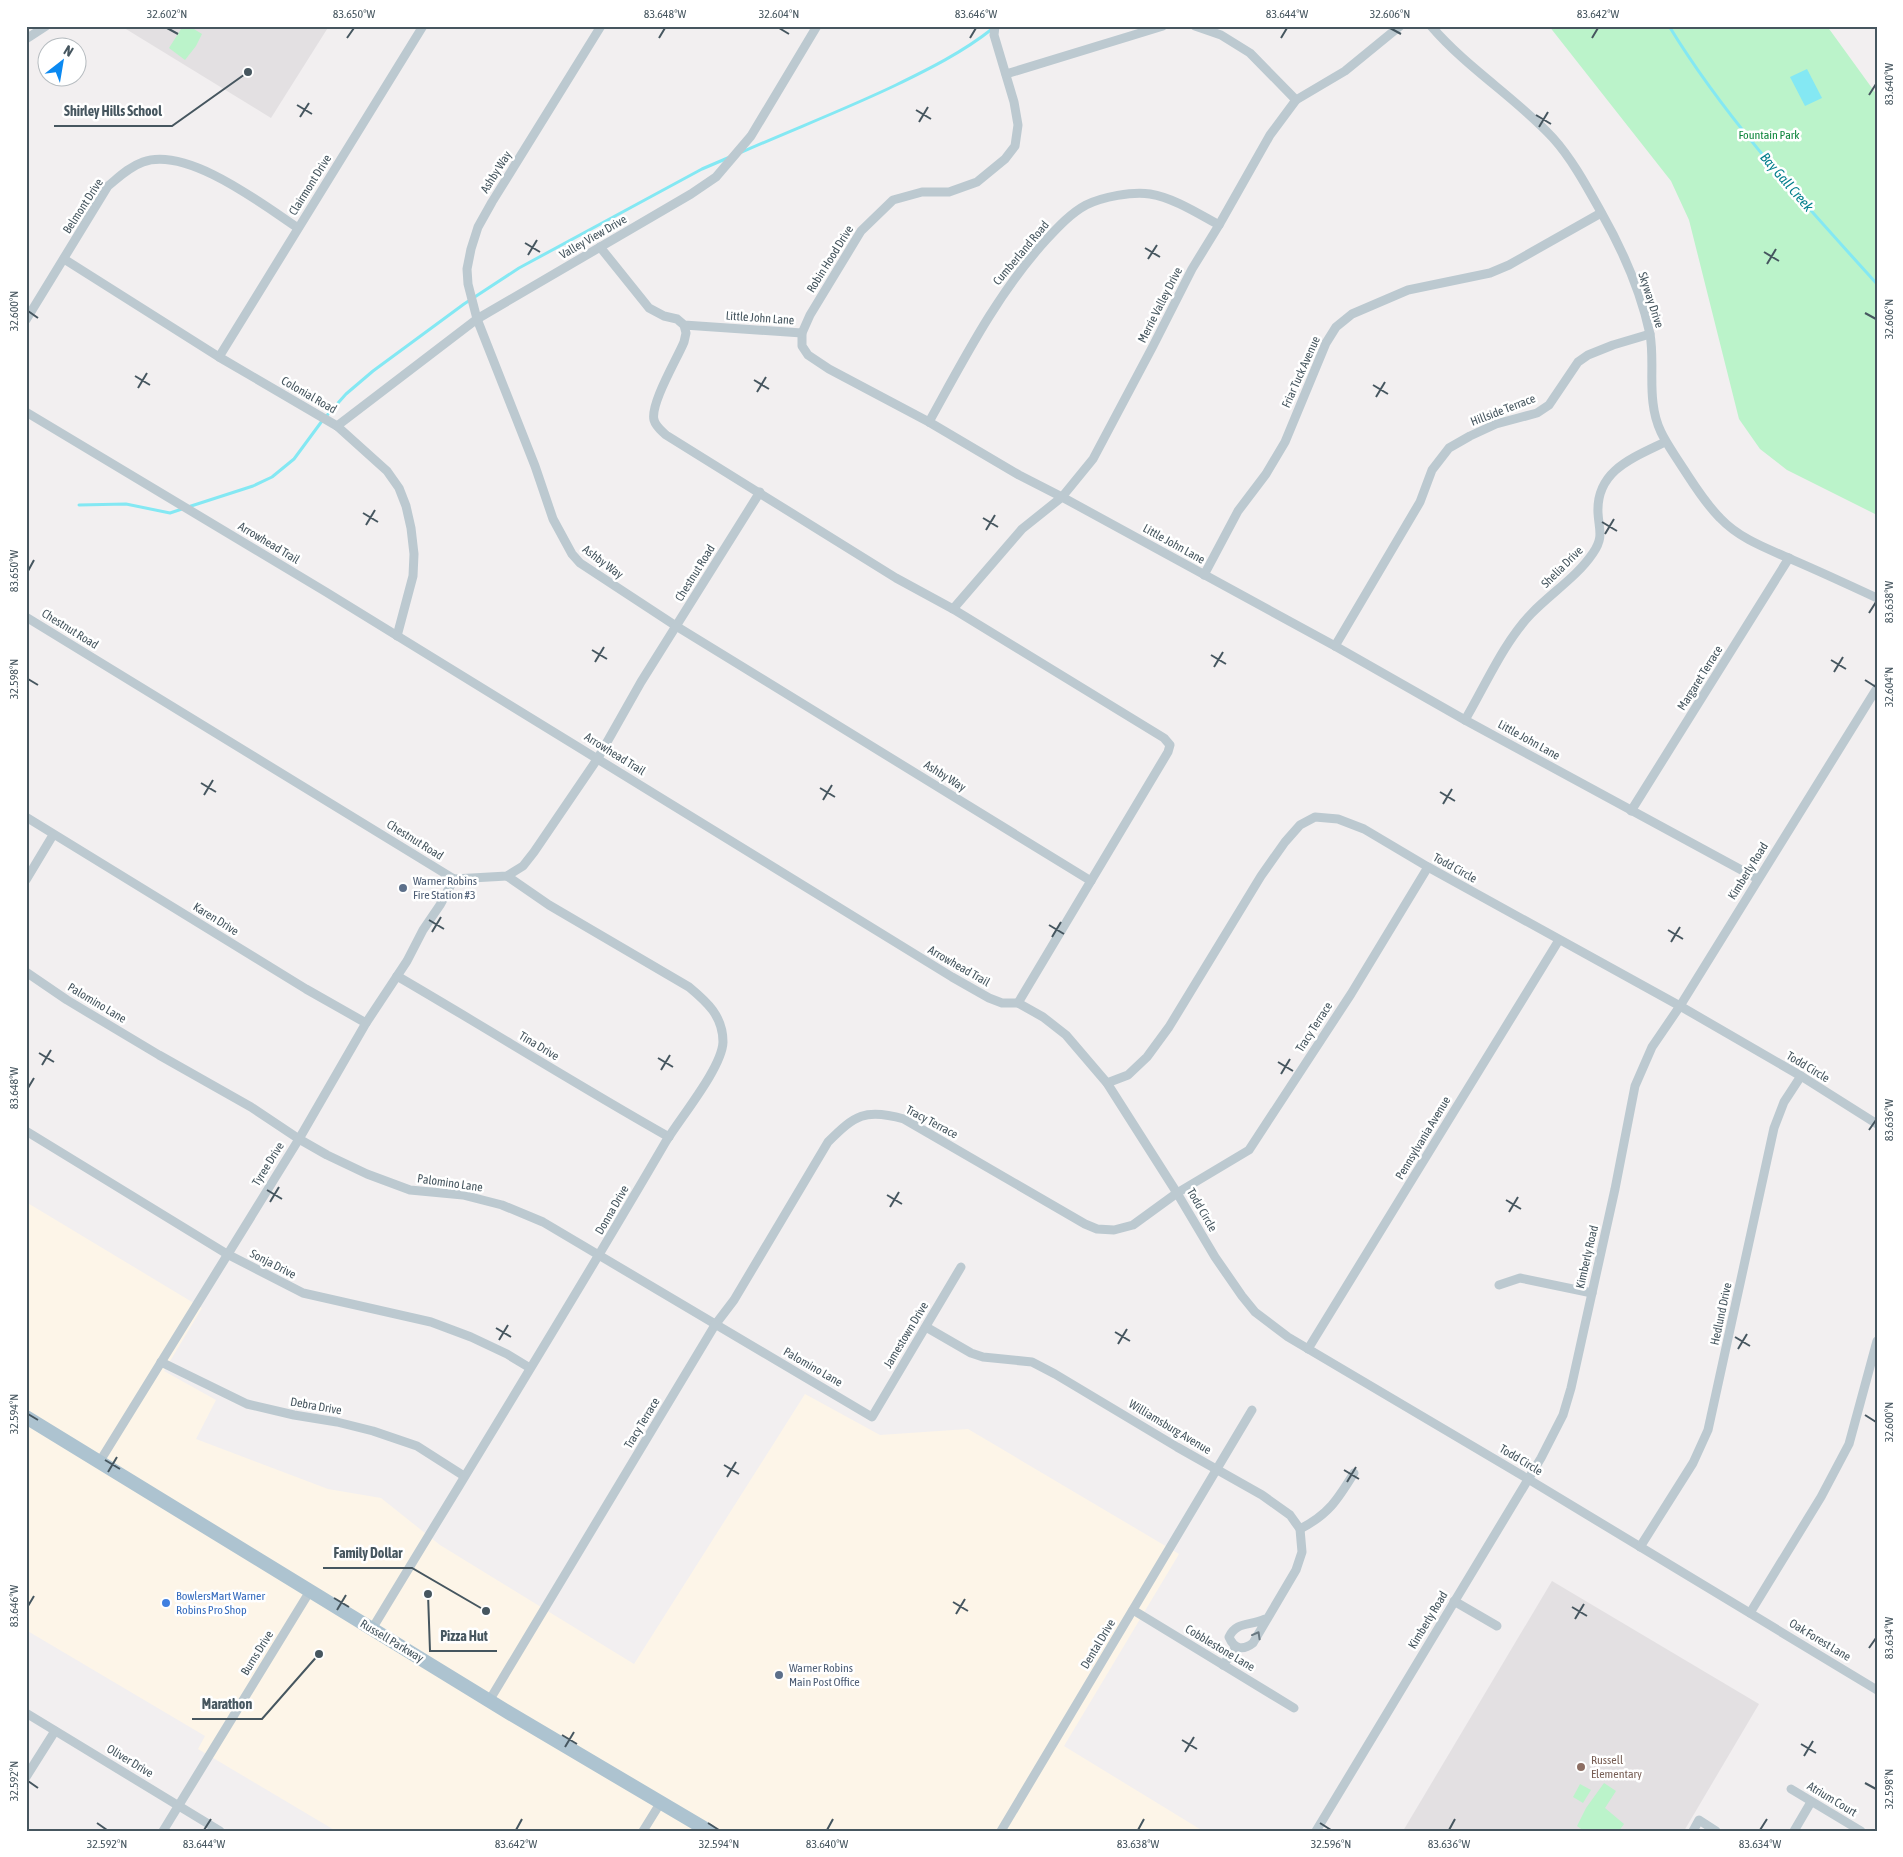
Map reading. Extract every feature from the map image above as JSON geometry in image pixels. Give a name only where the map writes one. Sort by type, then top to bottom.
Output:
[{"type":"main road","name":"Russell Parkway","points":[[26,1417],[489,1700],[709,1831]]},
{"type":"street","points":[[26,39],[46,26]]},
{"type":"street","name":"Clairmont Drive","points":[[219,357],[422,26]]},
{"type":"street","name":"Ashby Way","points":[[601,26],[478,227],[467,269],[468,284],[477,319],[553,520],[572,554],[593,573],[676,626],[1091,881]]},
{"type":"street","name":"Valley View Drive","points":[[337,426],[477,319],[691,194],[716,177],[751,136],[817,26]]},
{"type":"street","name":"Robin Hood Drive","points":[[802,333],[810,315],[861,231],[893,200],[922,192],[949,192],[977,182],[1005,159],[1015,146],[1018,125],[1014,102],[994,35],[995,26]]},
{"type":"street","points":[[1006,74],[1163,26]]},
{"type":"street","points":[[1195,26],[1221,35],[1250,53],[1296,100]]},
{"type":"street","name":"Merrie Valley Drive","points":[[953,609],[1022,529],[1062,496],[1092,459],[1192,269],[1270,135],[1296,100],[1345,71],[1400,26]]},
{"type":"street","name":"Skyway Drive","points":[[1431,26],[1463,60],[1522,108],[1553,138],[1564,151],[1601,213],[1628,268],[1650,334],[1653,367],[1653,402],[1657,422],[1665,442],[1698,492],[1720,518],[1740,535],[1764,548],[1877,598]]},
{"type":"street","name":"Belmont Drive","points":[[26,320],[108,186],[127,170],[144,162],[160,158],[186,162],[211,174],[298,228]]},
{"type":"street","name":"Cumberland Road","points":[[929,422],[1002,295],[1037,250],[1060,225],[1086,205],[1128,194],[1150,194],[1177,203],[1219,225]]},
{"type":"street","name":"Friar Tuck Avenue","points":[[1204,575],[1238,511],[1266,474],[1284,442],[1326,343],[1336,327],[1352,314],[1408,290],[1496,270],[1601,213]]},
{"type":"street","name":"Little John Lane","points":[[600,247],[650,308],[664,316],[677,319],[684,325],[802,333],[802,346],[808,355],[864,389],[929,422],[1019,475],[1062,496],[1335,646],[1465,720],[1758,879]]},
{"type":"street","name":"Colonial Road","points":[[64,259],[219,357],[337,426],[387,471],[399,488],[406,506],[414,554],[413,576],[397,636]]},
{"type":"street","points":[[684,325],[686,333],[684,342],[654,406],[654,418],[657,427],[896,578],[953,609],[1156,733],[1170,745],[1168,752],[1018,1003]]},
{"type":"street","name":"Hillside Terrace","points":[[1335,646],[1420,502],[1432,470],[1449,448],[1496,424],[1537,412],[1549,405],[1578,362],[1588,355],[1650,334]]},
{"type":"street","name":"Arrowhead Trail","points":[[26,412],[598,758],[705,826],[952,976],[1002,1003],[1018,1003]]},
{"type":"street","name":"Shelia Drive","points":[[1465,720],[1519,629],[1530,615],[1583,566],[1594,552],[1602,534],[1598,515],[1598,499],[1604,482],[1614,471],[1665,442]]},
{"type":"street","name":"Chestnut Road","points":[[507,876],[523,866],[534,852],[598,758],[676,626],[760,492]]},
{"type":"street","name":"Margaret Terrace","points":[[1631,811],[1789,558]]},
{"type":"street","name":"Chestnut Road","points":[[26,617],[454,879]]},
{"type":"street","name":"Kimberly Road","points":[[1316,1831],[1542,1458],[1563,1414],[1582,1346],[1635,1086],[1652,1047],[1680,1006],[1877,688]]},
{"type":"street","name":"Todd Circle","points":[[1107,1083],[1128,1075],[1147,1057],[1169,1027],[1261,876],[1285,842],[1300,825],[1315,817],[1338,819],[1364,829],[1428,867],[1680,1006],[1801,1076],[1877,1124]]},
{"type":"street","name":"Karen Drive","points":[[26,818],[306,989],[366,1023]]},
{"type":"street","points":[[26,880],[53,835]]},
{"type":"street","name":"Tracy Terrace","points":[[489,1700],[715,1325],[734,1300],[828,1142],[847,1124],[866,1114],[887,1114],[904,1119],[1036,1197],[1097,1229],[1114,1230],[1133,1225],[1177,1192],[1249,1150],[1352,994],[1428,867]]},
{"type":"street","points":[[454,879],[507,876]]},
{"type":"street","name":"Donna Drive","points":[[372,1629],[600,1255],[669,1137],[718,1063],[723,1042],[718,1015],[705,1000],[689,987],[550,905],[507,876]]},
{"type":"street","name":"Tyree Drive","points":[[100,1461],[298,1139],[454,879]]},
{"type":"street","name":"Pennsylvania Avenue","points":[[1308,1349],[1559,940]]},
{"type":"street","name":"Palomino Lane","points":[[26,972],[109,1025],[251,1107],[298,1139],[327,1155],[367,1174],[410,1190],[463,1195],[502,1205],[543,1222],[872,1416]]},
{"type":"street","name":"Tina Drive","points":[[397,976],[669,1137]]},
{"type":"street","name":"Todd Circle","points":[[1018,1003],[1043,1017],[1066,1035],[1107,1083],[1177,1192],[1215,1257],[1251,1307],[1270,1324],[1308,1349],[1528,1479],[1750,1614]]},
{"type":"street","name":"Hedlund Drive","points":[[1640,1548],[1693,1463],[1708,1430],[1774,1128],[1784,1102],[1801,1076]]},
{"type":"street","name":"Sonja Drive","points":[[26,1131],[227,1254],[303,1294],[431,1322],[508,1354],[530,1368]]},
{"type":"street","name":"Jamestown Drive","points":[[872,1416],[961,1267]]},
{"type":"street","points":[[1499,1285],[1520,1278],[1592,1294]]},
{"type":"street","name":"Williamsburg Avenue","points":[[926,1327],[971,1353],[983,1357],[1032,1362],[1055,1374],[1275,1504],[1290,1515],[1300,1529]]},
{"type":"street","points":[[1750,1614],[1821,1497],[1850,1444],[1877,1341]]},
{"type":"street","name":"Debra Drive","points":[[161,1362],[247,1404],[373,1430],[417,1446],[464,1476]]},
{"type":"street","name":"Dental Drive","points":[[1001,1831],[1252,1410]]},
{"type":"street","points":[[1265,1619],[1256,1623],[1239,1625],[1232,1630],[1229,1637],[1232,1644],[1239,1649],[1246,1648],[1253,1643],[1265,1619],[1296,1570],[1302,1552],[1300,1529],[1324,1515],[1338,1499],[1354,1472]]},
{"type":"street","name":"Burns Drive","points":[[163,1831],[310,1591]]},
{"type":"street","points":[[1454,1601],[1497,1626]]},
{"type":"street","name":"Cobblestone Lane","points":[[1133,1610],[1294,1708]]},
{"type":"street","name":"Oak Forest Lane","points":[[1750,1614],[1877,1690]]},
{"type":"street","points":[[1223,1665],[1236,1647]]},
{"type":"street","name":"Oliver Drive","points":[[26,1713],[220,1831]]},
{"type":"street","points":[[26,1777],[55,1731]]},
{"type":"street","name":"Atrium Court","points":[[1791,1789],[1861,1831]]},
{"type":"street","points":[[643,1831],[661,1802]]},
{"type":"street","points":[[1794,1831],[1811,1802]]},
{"type":"street","points":[[1693,1831],[1700,1820],[1716,1831]]},
{"type":"shaded area","points":[[121,26],[329,26],[271,118]]},
{"type":"shaded area","points":[[26,1202],[202,1308],[164,1371],[216,1400],[196,1439],[328,1489],[381,1498],[440,1545],[634,1664],[805,1394],[880,1435],[968,1429],[1179,1554],[1064,1746],[1203,1831],[336,1831],[198,1749],[205,1736],[26,1630]]},
{"type":"shaded area","name":"Russell Elementary","points":[[1552,1581],[1759,1704],[1684,1831],[1403,1831]]},
{"type":"green space","points":[[183,26],[189,26],[202,34],[196,46],[185,60],[169,48]]},
{"type":"green space","name":"Fountain Park","points":[[1549,26],[1827,26],[1877,95],[1877,515],[1787,470],[1760,449],[1739,419],[1689,220],[1671,181]]},
{"type":"green space","points":[[1604,1783],[1616,1791],[1605,1808],[1624,1824],[1619,1831],[1584,1831],[1577,1826],[1586,1808]]},
{"type":"green space","points":[[1580,1784],[1591,1790],[1583,1803],[1573,1797]]},
{"type":"water","points":[[1807,69],[1822,98],[1805,106],[1790,77]]},
{"type":"waterway","name":"Bay Gall Creek","points":[[1669,26],[1741,128],[1877,284]]},
{"type":"waterway","points":[[742,152],[908,79],[958,53],[992,29]]},
{"type":"waterway","points":[[188,507],[253,486],[272,477],[294,459],[322,421],[346,394],[373,371],[464,304],[519,268],[702,169],[730,157]]},
{"type":"waterway","points":[[79,505],[126,504],[170,513],[182,509]]},
{"type":"place","name":"Shirley Hills School","points":[[248,72]]},
{"type":"place","name":"Warner Robins Fire Station #3","points":[[403,888]]},
{"type":"place","name":"Pizza Hut","points":[[428,1594]]},
{"type":"place","name":"BowlersMart Warner Robins Pro Shop","points":[[166,1603]]},
{"type":"place","name":"Family Dollar","points":[[486,1611]]},
{"type":"place","name":"Marathon","points":[[319,1654]]},
{"type":"place","name":"Warner Robins Main Post Office","points":[[779,1675]]},
{"type":"place","name":"Russell Elementary","points":[[1581,1767]]}]
